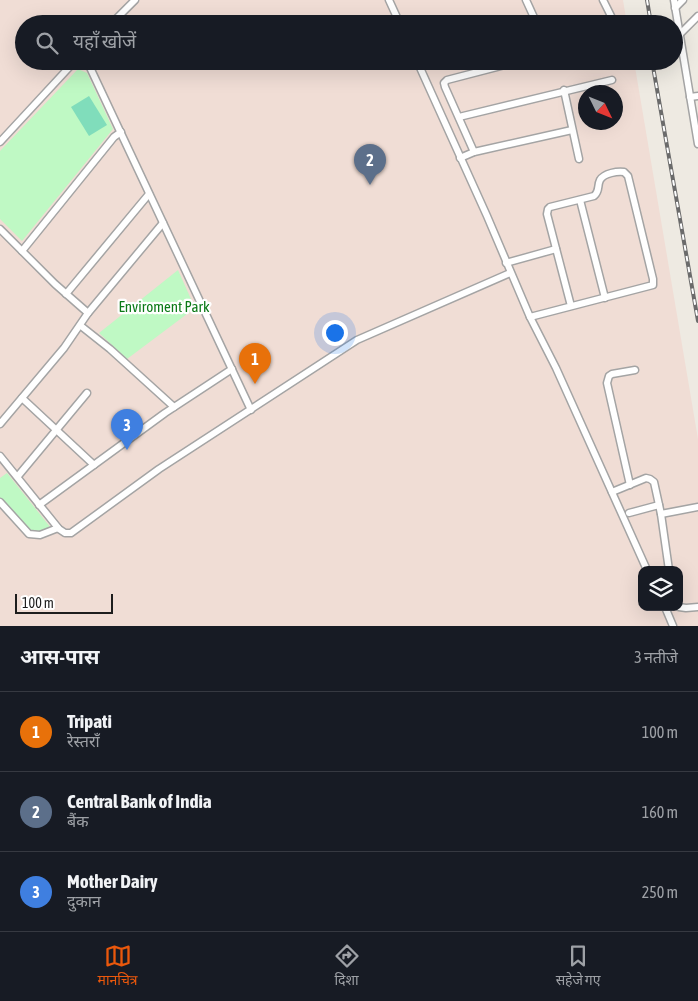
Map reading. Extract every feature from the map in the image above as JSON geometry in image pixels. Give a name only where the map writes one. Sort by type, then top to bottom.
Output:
[{"type":"street","points":[[120,15],[135,0]]},
{"type":"street","points":[[389,0],[396,15]]},
{"type":"street","points":[[526,0],[533,15]]},
{"type":"street","points":[[603,0],[610,15]]},
{"type":"street","points":[[674,0],[676,15]]},
{"type":"street","points":[[675,8],[683,0]]},
{"type":"street","points":[[683,31],[698,16]]},
{"type":"street","points":[[683,53],[698,144]]},
{"type":"street","points":[[0,142],[67,70]]},
{"type":"street","points":[[91,70],[251,410]]},
{"type":"street","points":[[421,70],[487,216],[510,273],[556,368],[646,566]]},
{"type":"street","points":[[474,152],[445,88],[445,81],[486,70]]},
{"type":"street","points":[[458,117],[612,80]]},
{"type":"street","points":[[564,90],[579,159]]},
{"type":"street","points":[[690,97],[698,96]]},
{"type":"street","points":[[460,158],[474,152],[572,130]]},
{"type":"street","points":[[22,251],[114,138],[121,132]]},
{"type":"street","points":[[530,317],[649,288],[654,284],[628,176],[623,172],[605,176],[599,182],[598,194],[548,209],[571,306]]},
{"type":"street","points":[[66,294],[149,194]]},
{"type":"street","points":[[580,200],[605,298]]},
{"type":"street","points":[[0,424],[81,326],[88,313],[163,223]]},
{"type":"street","points":[[0,229],[88,313]]},
{"type":"street","points":[[506,263],[556,249]]},
{"type":"street","points":[[0,456],[58,528],[68,534],[75,532],[159,470],[357,340],[510,273]]},
{"type":"street","points":[[81,326],[110,349],[174,407]]},
{"type":"street","points":[[39,504],[184,399],[232,369]]},
{"type":"street","points":[[630,485],[607,383],[609,376],[612,374],[635,370]]},
{"type":"street","points":[[18,476],[87,393]]},
{"type":"street","points":[[22,398],[94,465]]},
{"type":"street","points":[[612,492],[646,478],[655,483],[668,566]]},
{"type":"street","points":[[0,502],[29,534],[40,535],[58,528]]},
{"type":"street","points":[[629,513],[659,505]]},
{"type":"street","points":[[661,514],[698,507]]},
{"type":"street","points":[[683,608],[698,607]]},
{"type":"street","points":[[666,611],[673,626]]},
{"type":"shaded area","points":[[0,0],[623,0],[626,15],[15,15],[15,70],[636,70],[698,439],[698,626],[0,626]]},
{"type":"green space","points":[[77,70],[87,73],[113,129],[22,241],[0,219],[0,151]]},
{"type":"green space","points":[[89,96],[107,125],[89,136],[71,107]]},
{"type":"green space","name":"Enviroment Park","points":[[178,270],[195,308],[127,359],[99,333]]},
{"type":"green space","points":[[7,473],[51,528],[29,532],[0,499],[0,478]]},
{"type":"railway","points":[[647,0],[650,15]]},
{"type":"railway","points":[[654,70],[698,321]]},
{"type":"place","name":"Central Bank of India","points":[[370,185]]},
{"type":"place","name":"Tripati","points":[[255,384]]},
{"type":"place","name":"Mother Dairy","points":[[127,450]]}]
